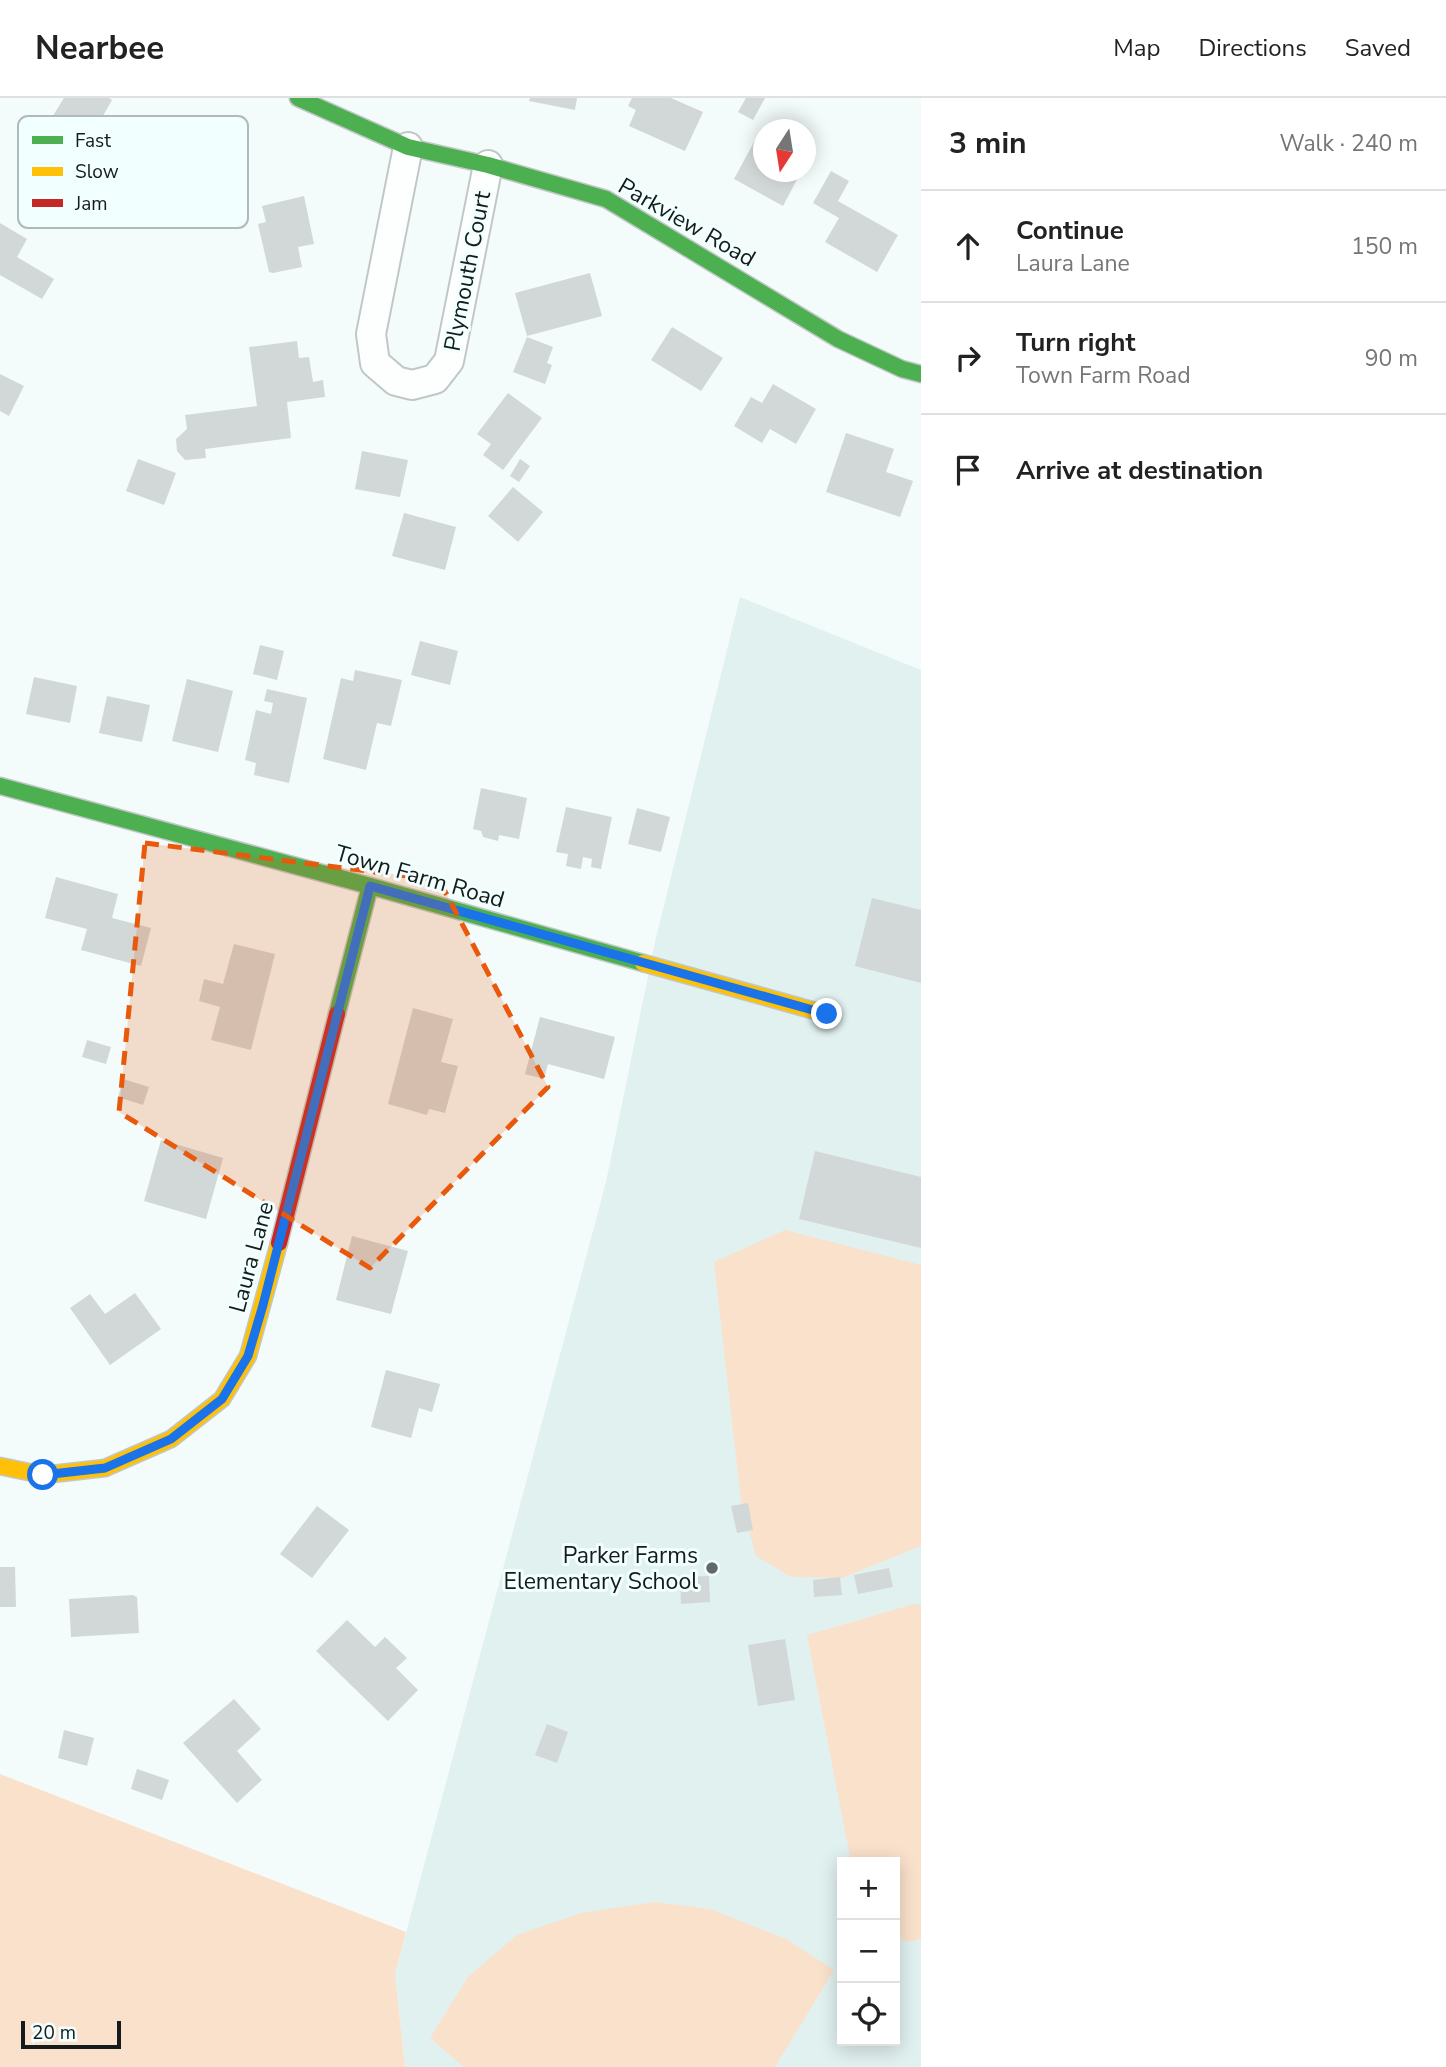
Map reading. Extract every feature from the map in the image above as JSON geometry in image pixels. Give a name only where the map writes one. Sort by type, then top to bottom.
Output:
[{"type":"street","name":"Parkview Road","points":[[298,98],[408,148],[488,164],[606,199],[838,339],[902,369],[921,374]]},
{"type":"street","name":"Plymouth Court","points":[[408,148],[371,334],[375,363],[396,381],[404,383],[435,379],[449,361],[488,164]]},
{"type":"street","name":"Town Farm Road","points":[[0,786],[827,1014]]},
{"type":"street","name":"Laura Lane","points":[[0,1465],[43,1475],[105,1468],[171,1439],[222,1399],[248,1356],[259,1318],[370,886]]},
{"type":"highlighted area","points":[[145,843],[439,880],[548,1087],[370,1268],[119,1112]]},
{"type":"shaded area","name":"Parker Farms Elementary School","points":[[740,597],[921,670],[921,2067],[405,2067],[395,1974],[606,1182],[655,942]]},
{"type":"shaded area","points":[[785,1230],[921,1265],[921,1546],[842,1578],[791,1577],[756,1556],[741,1501],[714,1262]]},
{"type":"shaded area","points":[[914,1604],[921,1605],[921,1939],[908,1942],[900,1938],[900,1857],[850,1857],[807,1635]]},
{"type":"shaded area","points":[[0,1774],[406,1932],[395,1974],[405,2067],[0,2067]]},
{"type":"shaded area","points":[[654,1902],[710,1909],[786,1939],[834,1970],[775,2067],[464,2067],[430,2038],[468,1977],[517,1935],[582,1913]]},
{"type":"building","points":[[64,98],[112,100],[103,116],[53,116]]},
{"type":"building","points":[[530,98],[577,98],[575,110],[529,101]]},
{"type":"building","points":[[632,98],[671,98],[703,112],[685,151],[629,126],[636,110],[628,106]]},
{"type":"building","points":[[746,98],[765,98],[753,120],[738,112]]},
{"type":"building","points":[[753,144],[753,182],[796,182],[783,206],[734,179]]},
{"type":"building","points":[[831,171],[849,181],[838,201],[898,235],[877,272],[825,242],[839,218],[813,203]]},
{"type":"building","points":[[304,196],[314,244],[298,247],[302,267],[269,272],[258,224],[266,222],[262,206]]},
{"type":"building","points":[[0,223],[27,239],[17,257],[54,279],[42,299],[0,275]]},
{"type":"building","points":[[590,273],[602,316],[527,336],[515,293]]},
{"type":"building","points":[[672,327],[723,358],[701,391],[651,360]]},
{"type":"building","points":[[527,337],[553,347],[547,363],[552,365],[545,384],[513,372]]},
{"type":"building","points":[[297,341],[299,358],[309,357],[313,382],[323,380],[325,397],[287,402],[291,438],[205,449],[206,458],[185,460],[177,451],[176,439],[187,429],[185,415],[257,406],[249,347]]},
{"type":"building","points":[[0,374],[24,386],[9,416],[0,411]]},
{"type":"building","points":[[773,384],[816,409],[796,444],[770,429],[762,443],[734,426],[751,397],[762,403]]},
{"type":"building","points":[[508,393],[542,418],[503,470],[483,455],[491,444],[477,434]]},
{"type":"building","points":[[846,433],[894,449],[886,472],[913,481],[900,517],[826,492]]},
{"type":"building","points":[[362,451],[408,460],[400,497],[355,489]]},
{"type":"building","points":[[138,459],[176,473],[164,505],[126,491]]},
{"type":"building","points":[[520,459],[530,466],[519,482],[510,476]]},
{"type":"building","points":[[513,487],[543,512],[518,542],[488,516]]},
{"type":"building","points":[[404,513],[456,527],[445,570],[392,556]]},
{"type":"building","points":[[420,641],[458,651],[450,685],[411,675]]},
{"type":"building","points":[[260,645],[284,651],[277,680],[253,674]]},
{"type":"building","points":[[355,670],[402,680],[391,726],[377,723],[366,770],[323,759],[341,678],[353,681]]},
{"type":"building","points":[[34,677],[77,686],[70,723],[26,714]]},
{"type":"building","points":[[187,679],[233,691],[218,752],[172,741]]},
{"type":"building","points":[[267,689],[307,698],[289,783],[254,775],[256,763],[245,760],[256,710],[271,714],[273,703],[264,701]]},
{"type":"building","points":[[107,696],[150,705],[142,742],[99,733]]},
{"type":"building","points":[[481,788],[527,798],[519,839],[499,835],[498,841],[483,837],[481,831],[473,829]]},
{"type":"building","points":[[566,807],[612,817],[601,869],[591,867],[592,859],[583,857],[581,869],[566,866],[568,854],[556,852]]},
{"type":"building","points":[[637,808],[670,817],[661,852],[628,844]]},
{"type":"building","points":[[56,877],[118,894],[112,918],[151,928],[141,966],[81,950],[87,929],[45,918]]},
{"type":"building","points":[[872,898],[921,910],[921,983],[855,966]]},
{"type":"building","points":[[234,944],[275,954],[251,1050],[211,1040],[220,1007],[199,1001],[204,979],[223,984]]},
{"type":"building","points":[[413,1008],[453,1019],[441,1062],[458,1066],[445,1113],[429,1109],[427,1115],[388,1104]]},
{"type":"building","points":[[540,1017],[615,1037],[604,1079],[548,1064],[544,1079],[525,1074]]},
{"type":"building","points":[[87,1040],[111,1047],[106,1064],[82,1057]]},
{"type":"building","points":[[123,1079],[149,1087],[143,1105],[118,1097]]},
{"type":"building","points":[[161,1140],[223,1158],[206,1219],[144,1201]]},
{"type":"building","points":[[815,1151],[921,1177],[921,1248],[799,1219]]},
{"type":"building","points":[[352,1236],[408,1251],[391,1314],[336,1300]]},
{"type":"building","points":[[135,1293],[161,1329],[110,1365],[70,1308],[90,1294],[105,1314]]},
{"type":"building","points":[[386,1370],[440,1384],[432,1412],[419,1408],[411,1438],[371,1427]]},
{"type":"building","points":[[748,1503],[753,1530],[737,1533],[731,1506]]},
{"type":"building","points":[[317,1506],[349,1530],[312,1578],[280,1554]]},
{"type":"building","points":[[0,1567],[15,1567],[16,1607],[0,1607]]},
{"type":"building","points":[[889,1568],[893,1587],[858,1594],[854,1575]]},
{"type":"building","points":[[709,1576],[710,1602],[681,1604],[680,1577]]},
{"type":"building","points":[[840,1577],[842,1595],[814,1597],[813,1580]]},
{"type":"building","points":[[133,1595],[137,1597],[139,1633],[71,1637],[69,1599]]},
{"type":"building","points":[[347,1620],[375,1647],[385,1637],[407,1658],[396,1668],[418,1690],[388,1721],[316,1651]]},
{"type":"building","points":[[785,1639],[795,1700],[758,1706],[748,1645]]},
{"type":"building","points":[[234,1699],[261,1729],[237,1751],[262,1780],[237,1803],[183,1743]]},
{"type":"building","points":[[547,1724],[568,1732],[557,1763],[535,1755]]},
{"type":"building","points":[[64,1730],[94,1738],[87,1766],[58,1758]]},
{"type":"building","points":[[137,1769],[169,1780],[162,1800],[131,1789]]},
{"type":"traffic: fast","points":[[298,98],[408,147],[488,165],[606,199],[838,339],[902,369],[921,374]]},
{"type":"traffic: fast","points":[[0,786],[643,963]]},
{"type":"traffic: fast","points":[[337,1014],[370,886]]},
{"type":"traffic: slow","points":[[643,963],[826,1014]]},
{"type":"traffic: slow","points":[[0,1466],[43,1475],[105,1468],[171,1439],[222,1399],[248,1356],[279,1243]]},
{"type":"traffic: jam","points":[[279,1243],[337,1014]]},
{"type":"place","name":"Parker Farms Elementary School","points":[[712,1568]]},
{"type":"route","points":[[43,1475],[105,1468],[171,1439],[222,1399],[248,1356],[370,886],[827,1014]]}]
